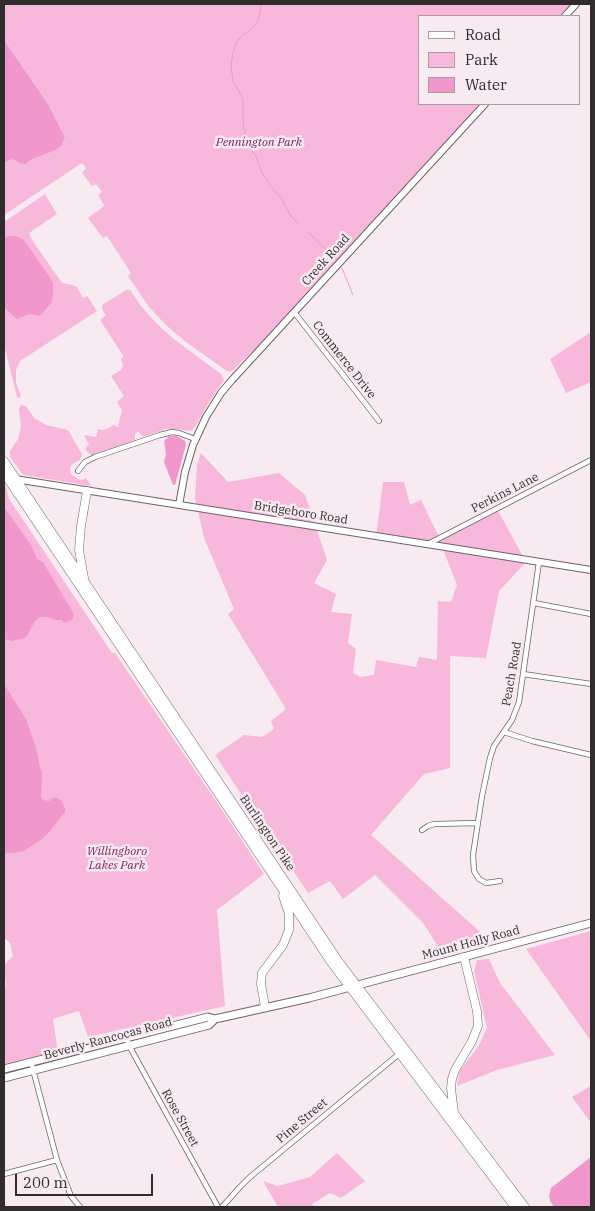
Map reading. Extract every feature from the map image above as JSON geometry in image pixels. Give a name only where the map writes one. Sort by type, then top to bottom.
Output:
[{"type":"highway","name":"Burlington Pike","points":[[4,461],[316,928],[352,986],[455,1115],[525,1207]]},
{"type":"highway","name":"Burlington Pike","points":[[5,476],[281,887],[400,1054],[515,1207]]},
{"type":"highway","points":[[86,582],[79,550],[80,526],[88,491]]},
{"type":"highway","points":[[265,1007],[261,984],[262,973],[283,945],[288,930],[289,914],[281,887]]},
{"type":"highway","points":[[455,1115],[451,1088],[454,1070],[476,1034],[478,1026],[477,1011],[464,957]]},
{"type":"main road","name":"Mount Holly Road","points":[[352,986],[591,923]]},
{"type":"main road","name":"Beverly-Rancocas Road","points":[[4,1069],[208,1017],[215,1019],[309,998],[352,986]]},
{"type":"main road","name":"Beverly-Rancocas Road","points":[[4,1078],[209,1025],[215,1019]]},
{"type":"street","points":[[566,15],[576,4]]},
{"type":"street","name":"Creek Road","points":[[179,505],[185,472],[195,439],[221,393],[483,105]]},
{"type":"street","name":"Commerce Drive","points":[[294,312],[378,421]]},
{"type":"street","points":[[78,471],[85,462],[95,457],[160,435],[172,432],[195,439]]},
{"type":"street","name":"Perkins Lane","points":[[428,544],[591,460]]},
{"type":"street","name":"Bridgeboro Road","points":[[5,476],[88,491],[591,570]]},
{"type":"street","name":"Peach Road","points":[[500,881],[482,882],[474,871],[473,855],[485,777],[490,758],[494,746],[512,720],[517,708],[539,562]]},
{"type":"street","points":[[534,603],[591,614]]},
{"type":"street","points":[[523,674],[591,684]]},
{"type":"street","points":[[504,732],[532,741],[591,755]]},
{"type":"street","points":[[422,830],[434,824],[478,823]]},
{"type":"street","name":"Rose Street","points":[[126,1038],[218,1207]]},
{"type":"street","name":"Pine Street","points":[[222,1207],[256,1172],[400,1054]]},
{"type":"street","points":[[31,1062],[57,1160],[71,1196],[80,1207]]},
{"type":"street","points":[[4,1174],[57,1160]]},
{"type":"green space","name":"Pennington Park","points":[[4,4],[576,4],[566,15],[418,15],[418,105],[484,105],[254,355],[252,352],[230,372],[186,342],[149,307],[128,276],[131,273],[107,236],[103,238],[88,218],[104,205],[98,195],[102,192],[96,184],[92,186],[82,173],[86,168],[82,163],[4,215],[4,163],[13,159],[19,163],[29,162],[56,150],[62,145],[65,137],[48,104],[4,40]]},
{"type":"green space","points":[[45,194],[57,214],[29,233],[32,240],[62,283],[77,287],[83,298],[87,296],[97,311],[20,361],[16,370],[16,382],[21,396],[18,398],[4,345],[4,222]]},
{"type":"green space","points":[[126,290],[130,290],[157,324],[175,340],[221,374],[224,380],[191,431],[166,429],[142,436],[138,431],[135,434],[135,440],[93,456],[85,448],[89,445],[84,435],[96,437],[98,429],[107,429],[113,425],[118,427],[122,410],[117,402],[124,396],[111,376],[121,370],[123,366],[121,359],[124,357],[100,320],[106,315],[102,305]]},
{"type":"green space","points":[[591,332],[591,382],[566,393],[550,359]]},
{"type":"green space","points":[[21,405],[26,406],[34,418],[46,425],[68,430],[82,454],[80,460],[72,464],[71,474],[78,479],[86,478],[91,486],[24,475],[21,472],[10,457],[10,451],[18,439],[21,427],[19,408]]},
{"type":"green space","points":[[201,453],[228,482],[279,473],[305,495],[327,560],[314,583],[336,594],[331,612],[352,614],[348,643],[356,649],[353,673],[360,677],[374,675],[376,660],[416,667],[419,657],[437,660],[438,601],[451,602],[457,585],[442,547],[376,537],[383,482],[404,482],[410,505],[421,500],[440,539],[497,509],[526,562],[499,591],[486,658],[450,656],[450,768],[424,774],[371,835],[487,938],[440,950],[424,924],[375,875],[343,899],[330,881],[308,893],[215,755],[244,735],[262,737],[274,729],[271,721],[286,709],[228,614],[234,609],[204,538],[195,498],[197,465]]},
{"type":"green space","name":"Willingboro Lakes Park","points":[[4,485],[6,486],[9,499],[264,874],[217,910],[225,1006],[88,1037],[79,1011],[53,1019],[58,1053],[4,1066],[4,987],[6,986],[4,965],[13,956],[10,943],[4,938]]},
{"type":"green space","points":[[591,931],[591,1041],[526,949]]},
{"type":"green space","points":[[489,959],[500,983],[555,1055],[497,1070],[457,1086],[460,1070],[478,1047],[487,1028],[474,971],[477,960]]},
{"type":"green space","points":[[591,1086],[591,1123],[572,1097]]},
{"type":"green space","points":[[337,1153],[365,1181],[341,1198],[330,1193],[312,1204],[314,1207],[278,1207],[263,1181],[278,1186],[310,1177]]},
{"type":"water","points":[[4,40],[48,104],[65,137],[62,145],[56,150],[25,164],[13,159],[4,163]]},
{"type":"water","points":[[16,236],[24,240],[53,284],[52,302],[40,316],[29,314],[17,319],[4,307],[4,238]]},
{"type":"water","points":[[169,436],[177,436],[185,441],[186,445],[175,485],[173,485],[164,462],[166,454],[164,441]]},
{"type":"water","points":[[4,507],[31,545],[37,559],[43,562],[74,615],[72,620],[64,623],[62,620],[40,617],[35,621],[27,636],[13,641],[4,639]]},
{"type":"water","points":[[4,684],[26,719],[36,748],[42,773],[41,797],[43,800],[49,801],[55,797],[62,801],[65,809],[65,812],[42,839],[24,851],[13,853],[4,853]]},
{"type":"water","points":[[591,1157],[591,1207],[554,1207],[549,1196],[551,1188]]},
{"type":"waterway","points":[[261,4],[259,18],[255,25],[236,44],[231,66],[233,81],[243,99],[243,123],[247,143],[256,156],[261,171],[271,186]]},
{"type":"waterway","points":[[273,189],[280,196],[291,216],[298,224]]},
{"type":"waterway","points":[[309,233],[336,259]]},
{"type":"waterway","points":[[342,268],[353,295]]}]
